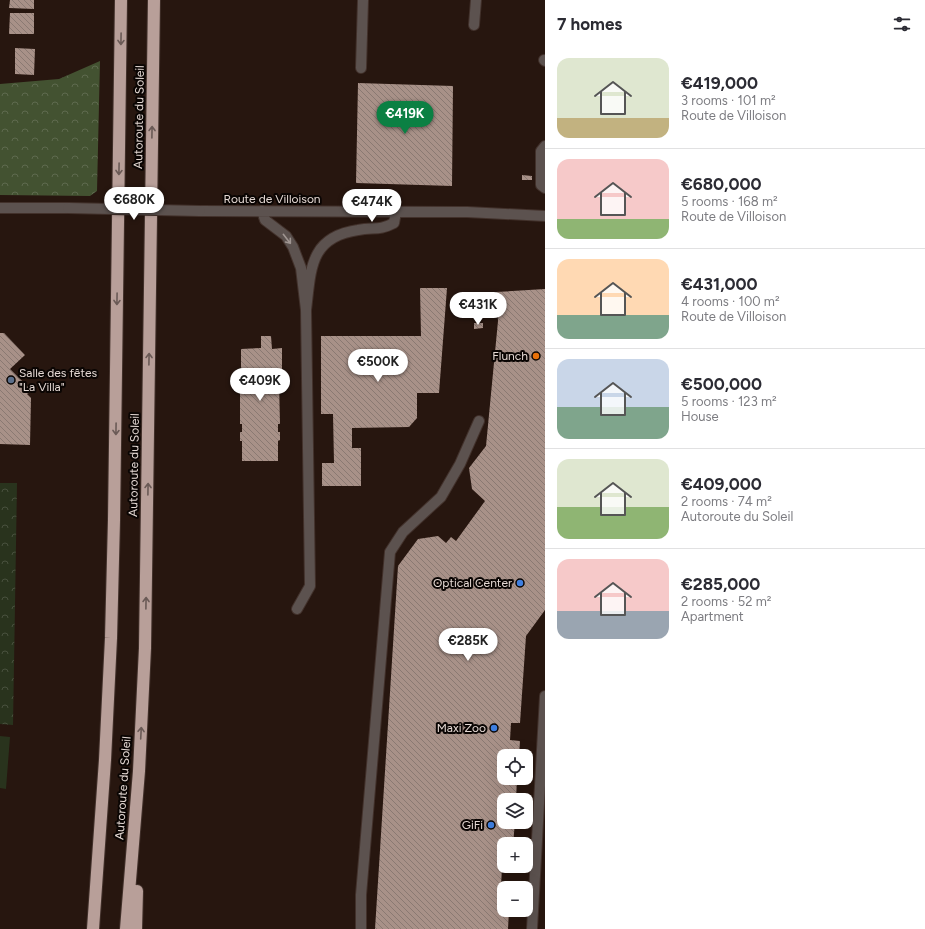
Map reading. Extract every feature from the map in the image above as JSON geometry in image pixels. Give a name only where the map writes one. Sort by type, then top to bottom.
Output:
[{"type":"highway","name":"Autoroute du Soleil","points":[[93,929],[106,760],[111,638],[121,0]]},
{"type":"highway","name":"Autoroute du Soleil","points":[[126,929],[139,772],[145,640],[154,0]]},
{"type":"highway","points":[[136,929],[139,772]]},
{"type":"street","points":[[362,68],[363,0]]},
{"type":"street","points":[[474,25],[476,0]]},
{"type":"street","points":[[545,146],[541,152],[541,185],[545,188]]},
{"type":"street","name":"Route de Villoison","points":[[0,208],[200,211],[468,212],[545,216]]},
{"type":"street","points":[[262,211],[265,220],[286,236],[293,247],[301,268],[306,310],[310,586],[298,609]]},
{"type":"street","points":[[306,310],[312,264],[320,248],[335,236],[358,230],[384,228],[394,223],[396,212]]},
{"type":"street","points":[[361,929],[361,895],[390,552],[402,532],[441,497],[460,464],[479,421]]},
{"type":"street","points":[[532,929],[534,888],[541,848],[545,696]]},
{"type":"street","points":[[534,888],[545,889]]},
{"type":"green space","points":[[100,61],[97,191],[90,196],[0,195],[0,84],[59,79]]},
{"type":"green space","points":[[0,483],[17,483],[13,725],[0,724]]},
{"type":"green space","points":[[0,736],[10,737],[6,789],[0,788]]},
{"type":"building","points":[[10,0],[34,0],[34,9],[9,8]]},
{"type":"building","points":[[10,13],[34,13],[34,34],[9,34]]},
{"type":"building","points":[[15,48],[35,49],[34,75],[15,74]]},
{"type":"building","points":[[358,83],[453,86],[452,186],[356,183]]},
{"type":"building","points":[[522,175],[532,176],[532,180],[522,180]]},
{"type":"building","points":[[420,288],[447,288],[439,393],[417,393],[417,418],[409,427],[352,428],[352,448],[361,448],[361,486],[322,486],[322,463],[334,463],[333,414],[321,414],[321,336],[421,336]]},
{"type":"building","points":[[545,289],[545,610],[526,636],[520,723],[511,723],[510,740],[520,741],[519,749],[497,749],[497,785],[517,785],[516,793],[497,793],[497,829],[514,829],[514,837],[497,837],[497,873],[502,873],[501,881],[497,881],[497,917],[509,917],[508,929],[375,929],[398,566],[418,539],[438,536],[446,543],[451,537],[456,541],[485,501],[472,489],[469,468],[486,446],[498,321],[496,292]]},
{"type":"building","points":[[474,323],[483,323],[483,328],[474,329]]},
{"type":"building","name":"Salle des fêtes \"La Villa\"","points":[[0,333],[4,333],[25,355],[10,369],[32,391],[27,394],[31,398],[30,445],[0,444]]},
{"type":"building","points":[[261,336],[271,336],[272,349],[282,348],[282,369],[277,370],[277,381],[279,381],[280,424],[278,424],[280,440],[278,441],[278,461],[242,461],[242,441],[240,441],[240,432],[242,432],[242,424],[240,424],[241,349],[261,348]]},
{"type":"place","name":"Flunch","points":[[536,356]]},
{"type":"place","name":"Salle des fêtes \"La Villa\"","points":[[11,380]]},
{"type":"place","name":"Optical Center","points":[[520,583]]},
{"type":"place","name":"Maxi Zoo","points":[[494,728]]},
{"type":"place","name":"GiFi","points":[[491,825]]}]
